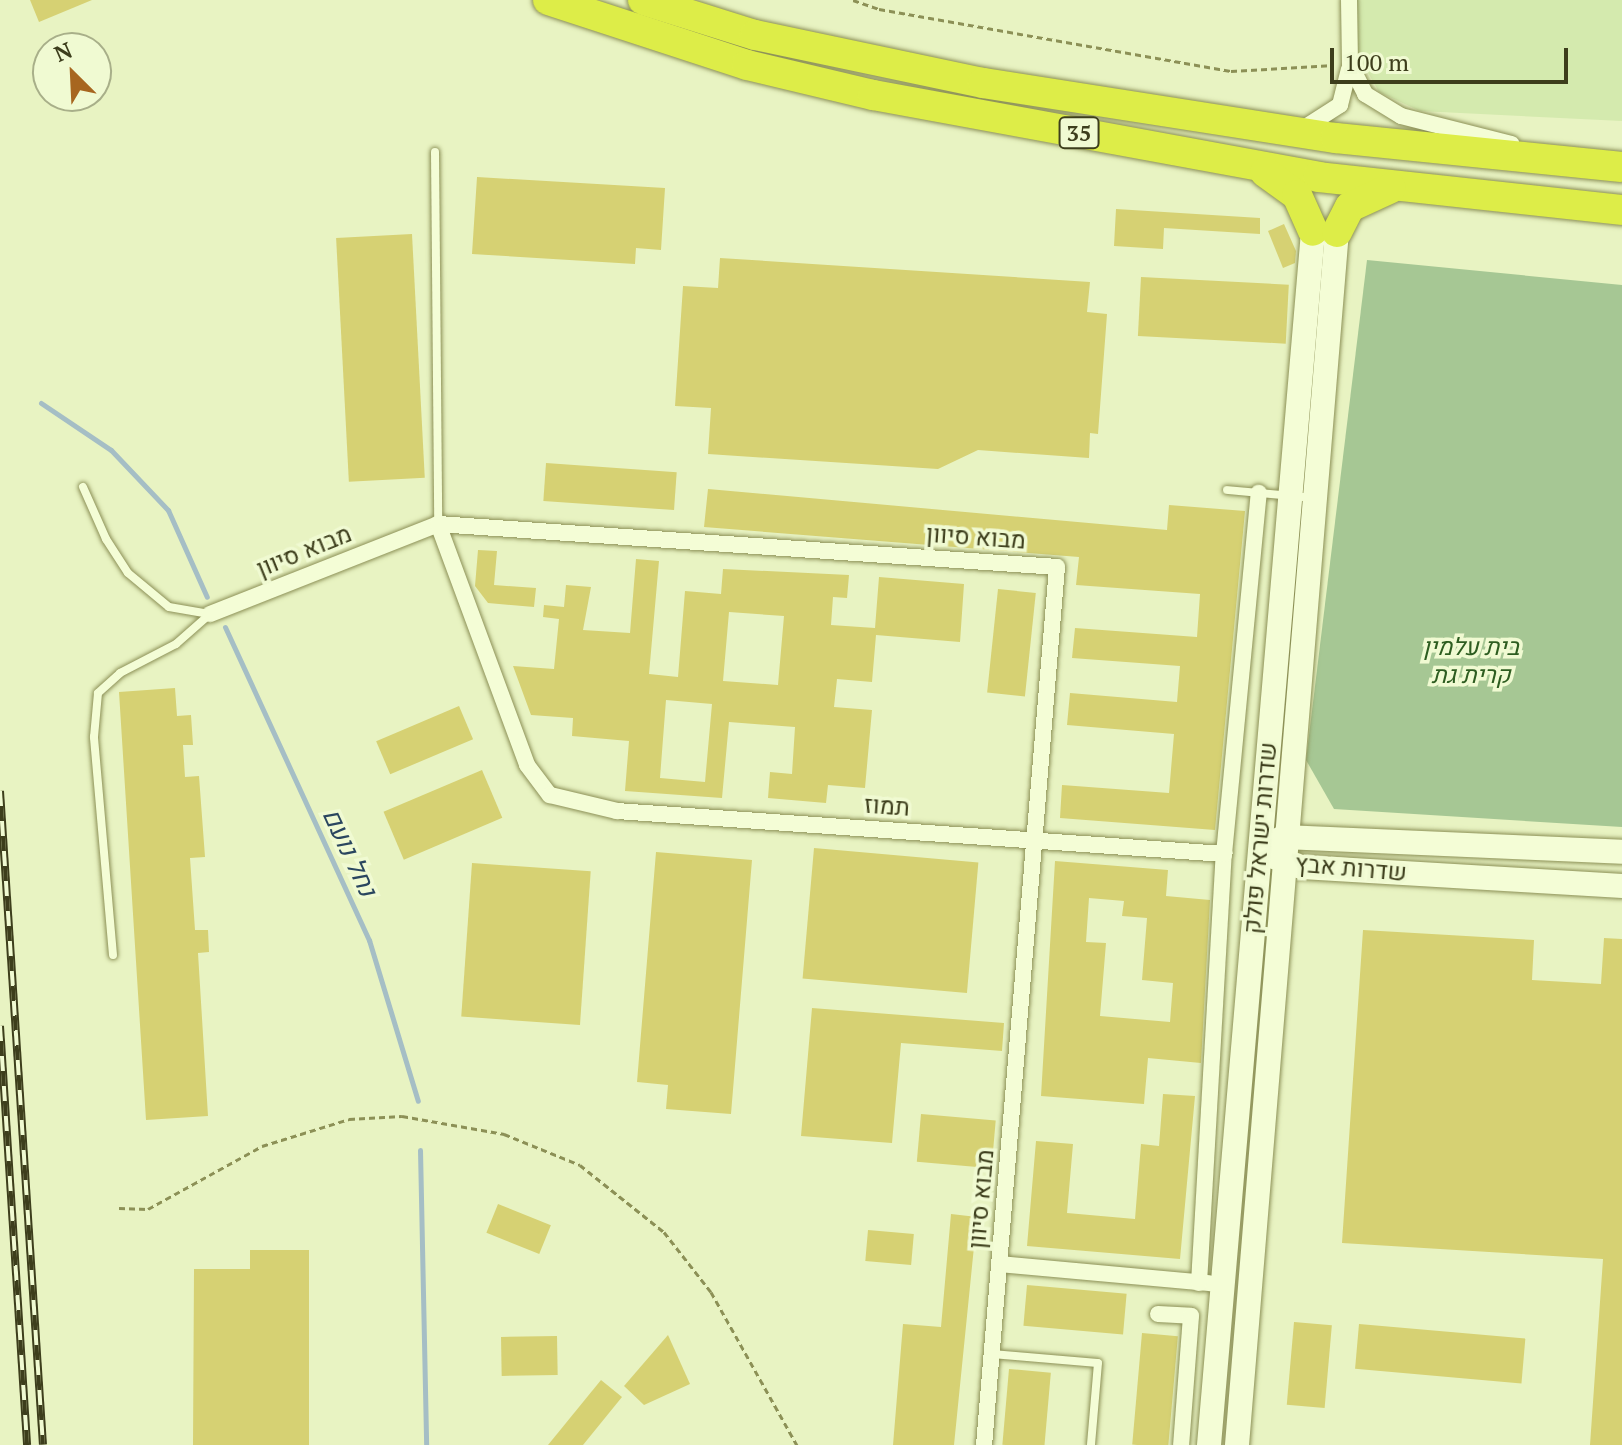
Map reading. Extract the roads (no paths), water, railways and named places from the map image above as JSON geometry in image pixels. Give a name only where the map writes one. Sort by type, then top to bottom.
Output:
[{"type":"highway","name":"35","points":[[548,0],[747,65],[873,95],[1256,167],[1622,210]]},
{"type":"highway","name":"35","points":[[643,0],[755,35],[881,65],[1293,132],[1613,166]]},
{"type":"highway","points":[[1256,167],[1297,195],[1325,232],[1361,199],[1402,186]]},
{"type":"street","points":[[1293,132],[1321,122],[1340,105],[1350,64],[1349,0]]},
{"type":"street","points":[[1350,64],[1365,94],[1401,116],[1613,166]]},
{"type":"street","name":"שדרות ישראל פולק","points":[[1209,1445],[1211,1284],[1258,849],[1302,497],[1325,232]]},
{"type":"street","points":[[1211,1284],[1224,854],[1259,493]]},
{"type":"street","name":"שדרות ישראל פולק","points":[[1237,1445],[1247,1286],[1284,863],[1292,829],[1302,497]]},
{"type":"street","name":"מבוא סיוון","points":[[210,614],[438,524],[1057,567],[984,1445]]},
{"type":"street","name":"תמוז","points":[[438,524],[527,765],[550,795],[617,811],[1224,854]]},
{"type":"street","name":"שדרות אבץ","points":[[1258,849],[1292,829],[1622,852]]},
{"type":"street","name":"שדרות אבץ","points":[[1258,849],[1284,863],[1622,886]]},
{"type":"street","name":"מבוא סיוון","points":[[999,1264],[1247,1286]]},
{"type":"street","points":[[1158,1314],[1191,1316],[1181,1445]]},
{"type":"lane","points":[[435,152],[438,524]]},
{"type":"lane","points":[[83,487],[128,573],[169,607],[210,614]]},
{"type":"lane","points":[[1227,490],[1302,497]]},
{"type":"lane","points":[[113,955],[94,737],[98,693],[120,673],[176,644],[210,614]]},
{"type":"lane","points":[[992,1354],[1098,1363],[1091,1445]]},
{"type":"waterway","name":"נחל נועם","points":[[41,403],[111,450],[168,510],[207,597]]},
{"type":"waterway","name":"נחל נועם","points":[[225,627],[369,940],[418,1101]]},
{"type":"waterway","name":"נחל נועם","points":[[420,1150],[426,1445]]},
{"type":"railway","points":[[0,791],[43,1445]]},
{"type":"railway","points":[[0,1026],[27,1445]]},
{"type":"park label","name":"בית עלמין קרית גת","points":[[1471,661]]}]
